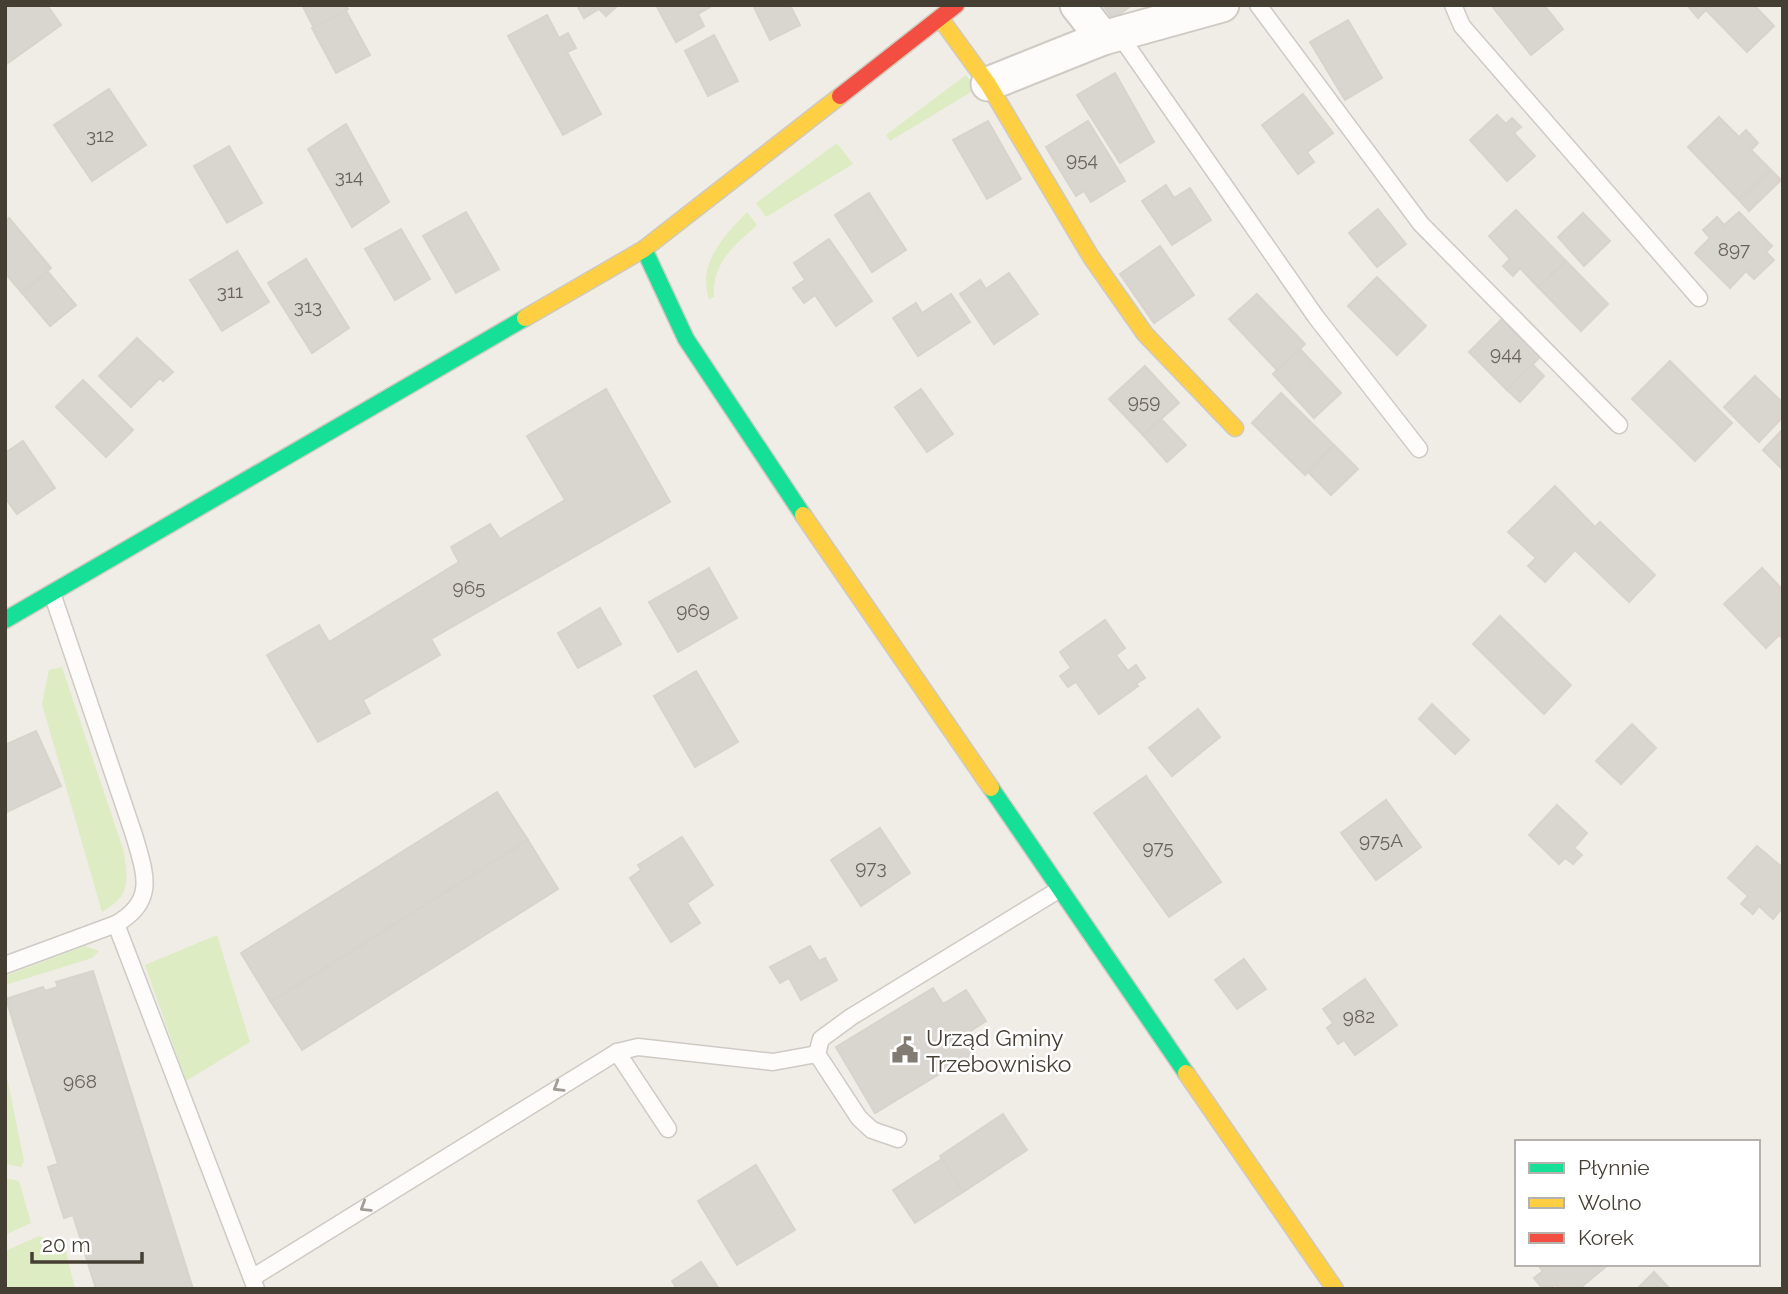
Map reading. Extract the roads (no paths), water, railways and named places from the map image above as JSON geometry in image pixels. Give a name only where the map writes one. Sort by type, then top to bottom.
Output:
[{"type":"street","points":[[5,620],[644,249],[956,5]]},
{"type":"street","points":[[1077,5],[1110,36]]},
{"type":"street","points":[[988,84],[1110,36],[1222,5]]},
{"type":"street","points":[[940,18],[988,84],[1091,257],[1145,334],[1236,428]]},
{"type":"street","points":[[644,249],[686,339],[718,391],[1335,1289]]},
{"type":"lane","points":[[1258,5],[1421,224],[1619,425]]},
{"type":"lane","points":[[1453,5],[1462,26],[1699,298]]},
{"type":"lane","points":[[1110,36],[1316,317],[1419,449]]},
{"type":"lane","points":[[5,965],[116,924],[129,917],[144,900],[145,873],[52,593]]},
{"type":"lane","points":[[898,1139],[872,1130],[859,1118],[817,1054],[821,1040],[851,1017],[1060,889]]},
{"type":"lane","points":[[116,924],[254,1283],[273,1265],[617,1052],[638,1048],[774,1062],[817,1054]]},
{"type":"lane","points":[[617,1052],[668,1129]]},
{"type":"place","name":"Urząd Gminy Trzebownisko","points":[[905,1050]]}]
